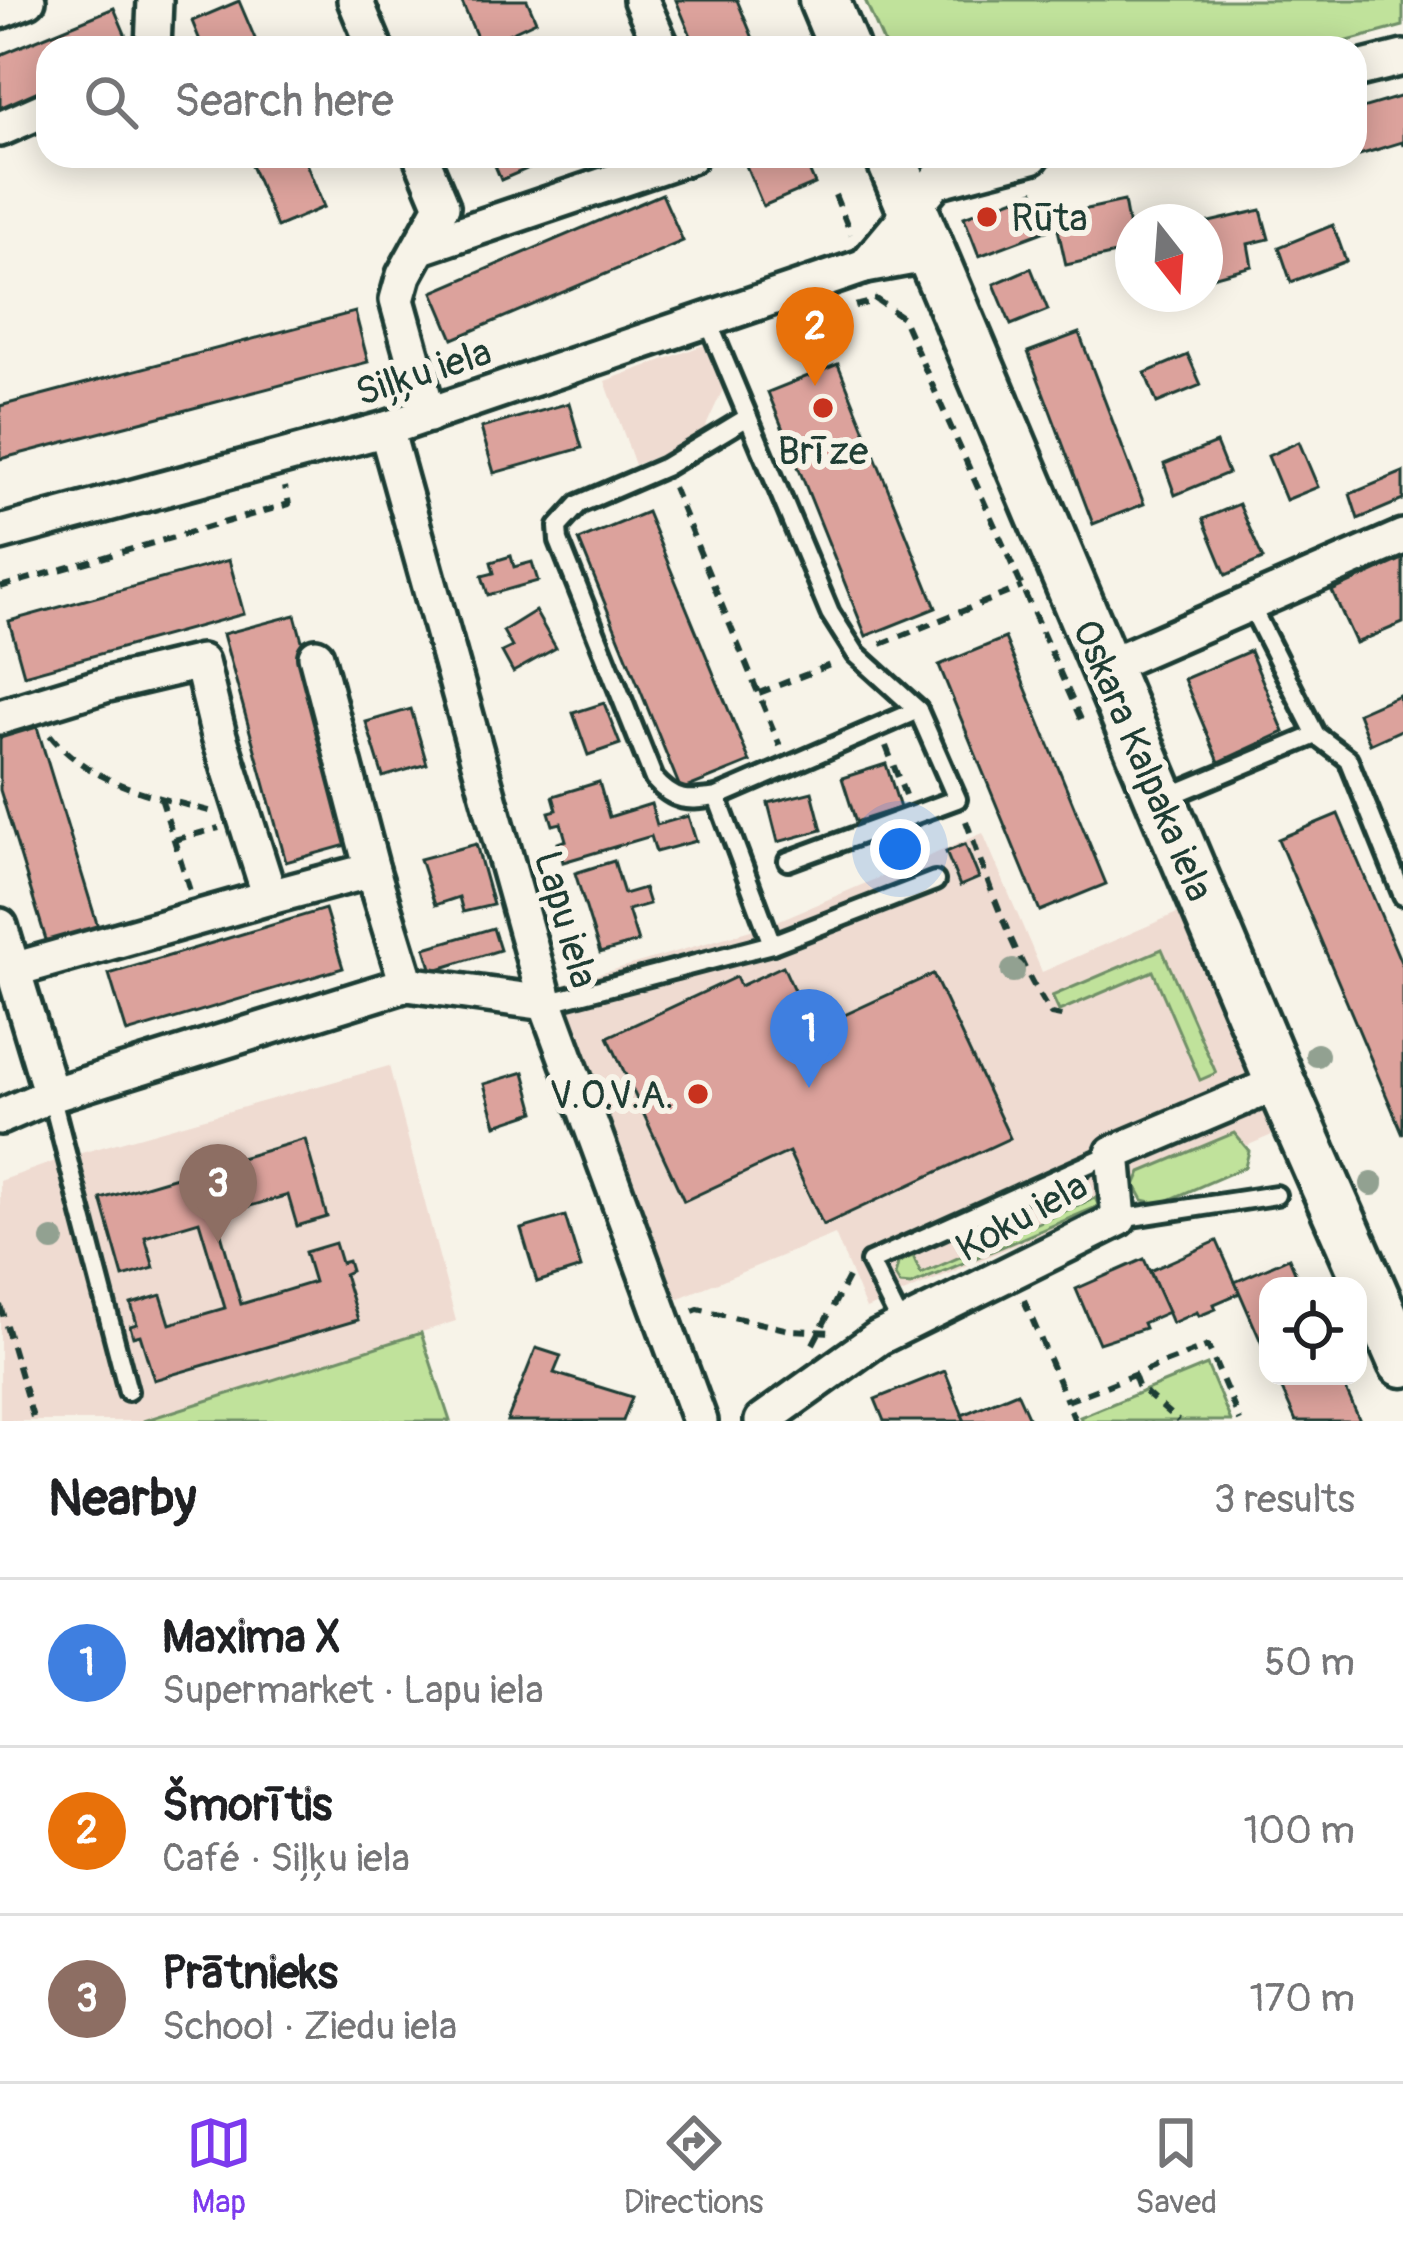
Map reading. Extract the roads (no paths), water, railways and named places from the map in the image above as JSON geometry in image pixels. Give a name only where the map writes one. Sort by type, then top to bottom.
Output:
[{"type":"main road","points":[[824,0],[839,36]]},
{"type":"main road","name":"Oskara Kalpaka iela","points":[[895,168],[1280,1082],[1391,1300],[1403,1362]]},
{"type":"street","points":[[0,11],[28,0]]},
{"type":"street","points":[[153,36],[154,0]]},
{"type":"street","points":[[355,0],[370,36]]},
{"type":"street","points":[[641,0],[657,36]]},
{"type":"street","points":[[1367,67],[1403,58]]},
{"type":"street","points":[[0,128],[36,114]]},
{"type":"street","points":[[426,168],[442,206],[404,275],[397,301],[429,416]]},
{"type":"street","points":[[422,247],[655,168]]},
{"type":"street","points":[[865,266],[936,182],[988,168]]},
{"type":"street","name":"Siļķu iela","points":[[0,533],[386,429],[865,266],[931,254]]},
{"type":"street","name":"Lapu iela","points":[[386,429],[546,1003],[700,1421]]},
{"type":"street","points":[[1105,667],[1403,537]]},
{"type":"street","points":[[316,656],[407,984]]},
{"type":"street","points":[[14,712],[201,662],[208,701],[270,897]]},
{"type":"street","points":[[13,970],[372,870]]},
{"type":"street","points":[[0,926],[50,1095]]},
{"type":"street","points":[[0,1117],[50,1095],[407,984],[546,1003]]},
{"type":"street","name":"Koku iela","points":[[762,1421],[890,1332],[1119,1219],[1113,1153],[1280,1082]]},
{"type":"lane","points":[[707,319],[830,613],[856,655],[918,710],[958,799],[788,861]]},
{"type":"lane","points":[[748,417],[665,467],[579,504],[558,526],[559,541],[654,779],[669,796],[693,800],[717,796],[918,710]]},
{"type":"lane","points":[[1250,604],[1316,735],[1348,759],[1403,896]]},
{"type":"lane","points":[[1160,799],[1316,735]]},
{"type":"lane","points":[[717,796],[772,944]]},
{"type":"lane","points":[[546,1003],[772,944],[935,881]]},
{"type":"lane","points":[[50,1095],[128,1391]]},
{"type":"lane","points":[[890,1332],[870,1262],[1113,1153]]},
{"type":"lane","points":[[1119,1219],[1276,1195]]},
{"type":"place","name":"Rūta","points":[[987,217]]},
{"type":"place","name":"Šmorītis","points":[[815,386]]},
{"type":"place","name":"Brīze","points":[[823,408]]},
{"type":"place","name":"Maxima X","points":[[809,1088]]},
{"type":"place","name":"V.O.V.A.","points":[[698,1094]]},
{"type":"place","name":"Prātnieks","points":[[218,1243]]}]
